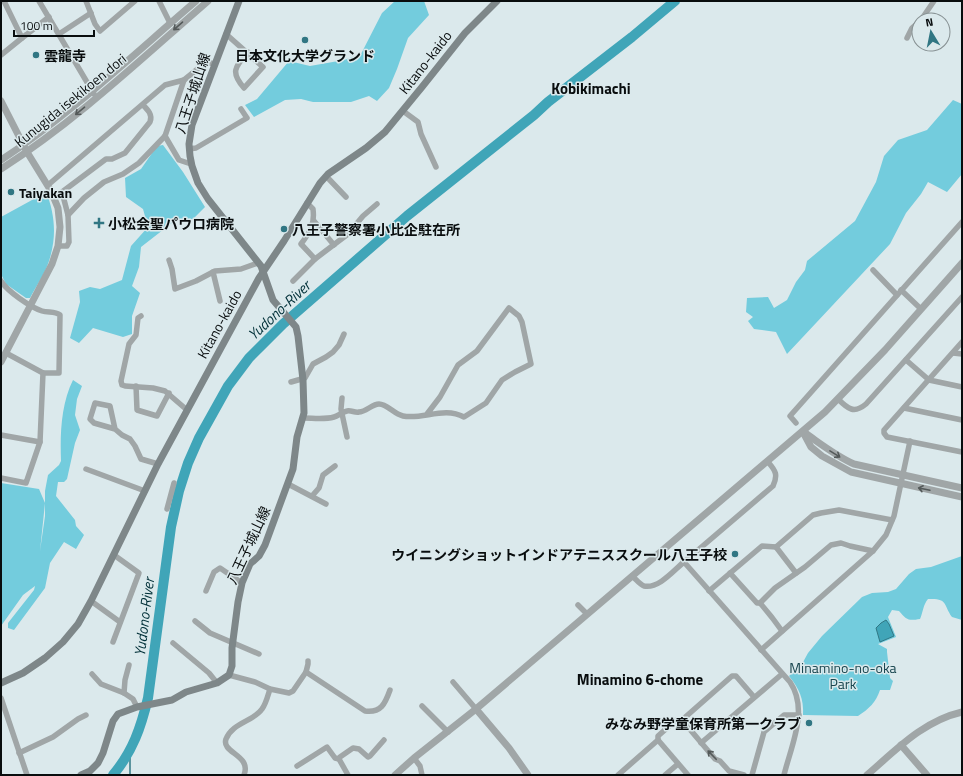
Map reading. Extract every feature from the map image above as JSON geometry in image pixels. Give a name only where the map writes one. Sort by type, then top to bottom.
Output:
[{"type":"main road","name":"八王子城山線","points":[[229,675],[232,666],[233,642],[242,583],[250,564],[261,553],[265,545],[288,484],[293,469],[297,437],[303,418],[304,407],[303,380],[298,336],[294,326],[271,297],[263,270],[202,191],[194,175],[191,164],[189,149],[192,125],[239,1]]},
{"type":"main road","name":"Kitano-kaido","points":[[1,683],[30,669],[54,650],[78,624],[114,555],[158,464],[263,270],[320,183],[326,176],[375,141],[403,111],[465,33],[497,1]]},
{"type":"main road","points":[[81,775],[98,763],[103,753],[113,721],[120,712],[172,700],[186,692],[217,683],[229,675]]},
{"type":"street","points":[[4,1],[22,38]]},
{"type":"street","points":[[39,1],[93,90],[96,98]]},
{"type":"street","points":[[86,1],[95,24],[100,31],[134,1]]},
{"type":"street","points":[[159,1],[170,23]]},
{"type":"street","name":"Kunugida isekikoen dori","points":[[1,169],[196,1]]},
{"type":"street","name":"Kunugida isekikoen dori","points":[[1,160],[25,148],[63,125],[208,1]]},
{"type":"street","points":[[926,12],[934,1]]},
{"type":"street","points":[[59,34],[91,13]]},
{"type":"street","points":[[1,56],[49,17]]},
{"type":"street","points":[[907,38],[911,30]]},
{"type":"street","points":[[226,34],[248,52],[263,67],[244,88],[235,75],[236,66],[248,52]]},
{"type":"street","points":[[48,185],[165,85],[184,80],[205,63],[210,62],[215,64]]},
{"type":"street","points":[[68,215],[84,198],[104,182],[123,174],[135,166],[165,136],[184,80]]},
{"type":"street","points":[[1,362],[51,268],[58,246],[60,227],[59,213],[55,199],[25,148],[2,104]]},
{"type":"street","points":[[58,246],[67,246],[69,242],[68,215],[62,192],[106,159],[112,159],[125,153],[152,119],[143,105]]},
{"type":"street","points":[[189,149],[196,148],[247,118],[241,109]]},
{"type":"street","points":[[403,111],[418,122],[421,134],[436,167]]},
{"type":"street","points":[[165,136],[179,160],[191,164]]},
{"type":"street","points":[[326,176],[346,197]]},
{"type":"street","points":[[307,203],[313,209],[314,221],[301,244],[315,259]]},
{"type":"street","points":[[293,281],[315,259],[348,234],[363,216],[377,204]]},
{"type":"street","points":[[314,221],[334,245]]},
{"type":"street","points":[[796,423],[790,416],[962,222]]},
{"type":"street","points":[[169,260],[175,288],[191,283],[213,272],[220,270],[241,270],[258,263]]},
{"type":"street","points":[[396,775],[414,758],[476,709],[803,432],[838,400],[885,350],[962,263]]},
{"type":"street","points":[[873,270],[896,295]]},
{"type":"street","points":[[213,272],[220,301]]},
{"type":"street","points":[[1,281],[3,288],[31,306],[42,311],[58,313],[61,317],[59,373],[42,373],[6,353]]},
{"type":"street","points":[[901,290],[921,309]]},
{"type":"street","points":[[838,400],[847,408],[853,410],[860,408],[906,360],[962,297]]},
{"type":"street","points":[[303,418],[334,417],[347,411],[362,412],[378,404],[382,404],[395,413],[404,416],[414,416],[427,414],[436,412],[458,414],[464,417],[486,403],[502,380],[531,364],[522,322],[519,316],[509,308],[477,351],[458,365],[440,397],[427,414]]},
{"type":"street","points":[[141,316],[138,318],[136,335],[129,344],[121,381],[122,385],[153,388],[169,393],[187,410]]},
{"type":"street","points":[[290,382],[303,380],[307,376],[313,364],[326,357],[339,345],[344,334]]},
{"type":"street","points":[[962,342],[884,430],[884,434],[887,437],[962,452]]},
{"type":"street","points":[[953,352],[962,354]]},
{"type":"street","points":[[906,360],[929,380],[962,387]]},
{"type":"street","points":[[1,478],[26,483],[40,442],[42,373]]},
{"type":"street","points":[[136,386],[138,410],[157,416],[169,393]]},
{"type":"street","points":[[342,398],[341,409],[347,437]]},
{"type":"street","points":[[115,428],[110,406],[95,403],[90,419],[94,423],[115,428],[122,435],[130,439],[141,459],[158,464]]},
{"type":"street","points":[[904,408],[962,420]]},
{"type":"street","points":[[803,432],[843,459],[865,467],[962,488]]},
{"type":"street","points":[[803,432],[811,447],[822,456],[839,466],[862,475],[962,497]]},
{"type":"street","points":[[1,435],[40,442]]},
{"type":"street","points":[[760,650],[873,551],[885,537],[892,520],[910,442]]},
{"type":"street","points":[[632,576],[643,585],[653,585],[660,582],[684,562],[773,486],[776,480],[776,474],[773,467],[768,462]]},
{"type":"street","points":[[312,496],[319,488],[323,475],[335,466]]},
{"type":"street","points":[[86,469],[145,491]]},
{"type":"street","points":[[167,509],[174,483]]},
{"type":"street","points":[[288,484],[326,504]]},
{"type":"street","points":[[709,591],[762,546],[776,547],[813,515],[839,510],[892,520]]},
{"type":"street","points":[[760,603],[775,588],[832,545],[844,543],[850,546],[873,551]]},
{"type":"street","points":[[776,547],[796,573]]},
{"type":"street","points":[[113,642],[139,573],[114,555]]},
{"type":"street","points":[[684,562],[760,650],[790,682],[795,691],[799,715],[784,775]]},
{"type":"street","points":[[206,591],[214,572],[220,568],[242,583]]},
{"type":"street","points":[[730,573],[757,603],[760,603],[782,630]]},
{"type":"street","points":[[91,601],[120,622]]},
{"type":"street","points":[[578,605],[587,614]]},
{"type":"street","points":[[195,621],[210,633],[259,654]]},
{"type":"street","points":[[173,643],[209,673],[217,683]]},
{"type":"street","points":[[229,675],[255,682],[270,689],[289,693],[293,691],[306,672],[308,661]]},
{"type":"street","points":[[124,693],[125,680],[129,665]]},
{"type":"street","points":[[306,672],[364,711],[372,712],[378,710],[382,706],[390,690]]},
{"type":"street","points":[[92,674],[101,684],[124,693],[133,699],[137,707]]},
{"type":"street","points":[[701,743],[782,674]]},
{"type":"street","points":[[618,775],[658,740],[658,736],[676,720],[682,720],[732,676],[736,676],[754,697]]},
{"type":"street","points":[[453,682],[516,756],[528,775]]},
{"type":"street","points":[[244,775],[246,772],[244,764],[240,758],[228,749],[226,740],[237,725],[262,710],[270,689]]},
{"type":"street","points":[[1,698],[26,775]]},
{"type":"street","points":[[422,706],[448,732]]},
{"type":"street","points":[[867,775],[920,730],[950,715],[962,712]]},
{"type":"street","points":[[19,753],[53,736],[86,715]]},
{"type":"street","points":[[752,775],[764,732],[784,715],[799,715]]},
{"type":"street","points":[[682,720],[714,759],[720,761],[728,771],[744,775]]},
{"type":"street","points":[[339,760],[340,756],[353,748],[358,749],[368,757],[384,740]]},
{"type":"street","points":[[658,740],[688,775]]},
{"type":"street","points":[[901,745],[925,774]]},
{"type":"street","points":[[297,766],[327,747],[335,758],[339,760],[348,775]]},
{"type":"street","points":[[414,758],[420,766],[422,775]]},
{"type":"street","points":[[665,775],[678,764]]},
{"type":"green space","points":[[395,1],[424,1],[429,15],[408,38],[389,88],[377,101],[369,96],[351,102],[313,102],[301,99],[285,100],[254,117],[245,105],[257,99],[289,61],[310,66],[344,60],[361,54],[382,13]]},
{"type":"green space","points":[[953,100],[962,104],[962,174],[947,192],[928,182],[921,194],[906,213],[890,244],[787,354],[776,332],[754,329],[748,321],[753,317],[746,312],[747,298],[768,297],[774,308],[787,300],[796,282],[805,270],[807,261],[855,221],[876,182],[884,156],[898,140],[927,130]]},
{"type":"green space","points":[[163,145],[183,172],[205,207],[193,219],[177,219],[141,247],[139,267],[132,286],[140,293],[132,316],[132,334],[123,337],[93,328],[79,343],[70,338],[80,302],[79,291],[90,287],[100,289],[122,280],[131,246],[148,227],[143,209],[126,197],[125,178],[141,169],[157,146]]},
{"type":"green space","points":[[46,191],[54,226],[52,252],[43,275],[30,298],[26,298],[6,284],[1,274],[1,217]]},
{"type":"green space","points":[[73,380],[82,386],[77,399],[75,415],[80,430],[75,443],[67,479],[64,482],[58,482],[56,496],[75,520],[76,526],[84,535],[76,549],[64,542],[50,563],[45,588],[14,630],[8,628],[8,623],[34,590],[35,586],[23,595],[1,626],[1,483],[39,489],[45,503],[45,491],[48,475],[59,465],[61,461],[62,419],[66,399]],"holes":[[[45,503],[45,516],[40,551]]]},
{"type":"green space","name":"Minamino-no-oka Park","points":[[962,556],[962,620],[952,617],[942,601],[934,599],[928,599],[926,601],[920,619],[908,619],[899,611],[892,610],[888,617],[896,637],[878,644],[887,649],[890,678],[893,681],[890,690],[880,690],[872,705],[858,716],[803,715],[803,704],[800,694],[796,685],[789,676],[802,664],[808,653],[822,636],[862,597],[872,593],[888,592],[896,589],[909,574],[916,569],[931,567]]},
{"type":"shaded area","points":[[886,620],[894,636],[880,642],[876,628]]},
{"type":"waterway","name":"Yudono-River","points":[[113,775],[131,748],[148,698],[171,527],[179,491],[188,463],[199,438],[228,386],[249,358],[283,324],[407,216],[675,1]]},
{"type":"waterway","points":[[130,753],[130,775]]},
{"type":"place","name":"日本文化大学グランド","points":[[305,40]]},
{"type":"place","name":"雲龍寺","points":[[36,55]]},
{"type":"place","name":"Taiyakan","points":[[11,192]]},
{"type":"place","name":"小松会聖パウロ病院","points":[[99,223]]},
{"type":"place","name":"八王子警察署小比企駐在所","points":[[284,229]]},
{"type":"place","name":"ウイニングショットインドアテニススクール八王子校","points":[[735,554]]},
{"type":"place","name":"みなみ野学童保育所第一クラブ","points":[[809,723]]},
{"type":"district","name":"Kobikimachi","points":[[591,88]]},
{"type":"district","name":"Minamino 6-chome","points":[[640,679]]}]
